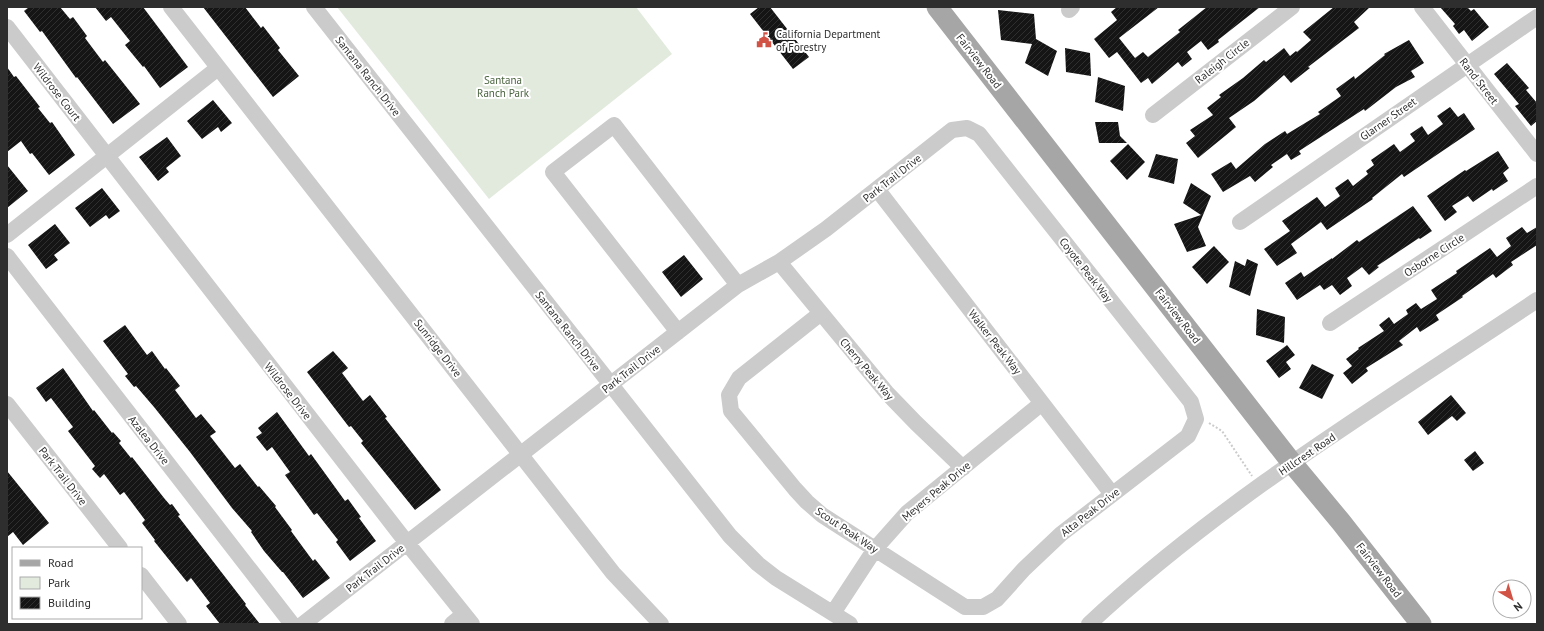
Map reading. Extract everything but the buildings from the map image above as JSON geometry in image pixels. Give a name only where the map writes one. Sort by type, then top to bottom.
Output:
[{"type":"main road","name":"Fairview Road","points":[[937,7],[1292,463],[1341,522],[1421,624]]},
{"type":"street","name":"Sunridge Drive","points":[[171,7],[521,454],[613,574],[661,624]]},
{"type":"street","name":"Santana Ranch Drive","points":[[314,7],[730,536],[758,564],[776,578],[850,624]]},
{"type":"street","name":"Raleigh Circle","points":[[1153,115],[1292,7]]},
{"type":"street","name":"Rand Street","points":[[1422,7],[1537,154]]},
{"type":"street","name":"Glarner Street","points":[[1240,222],[1534,16]]},
{"type":"street","name":"Wildrose Court","points":[[7,27],[106,156]]},
{"type":"street","points":[[7,235],[218,68]]},
{"type":"street","points":[[678,332],[553,172],[614,125],[738,285]]},
{"type":"street","name":"Park Trail Drive","points":[[303,624],[738,285],[779,262],[826,229],[952,130],[967,128]]},
{"type":"street","name":"Coyote Peak Way","points":[[967,128],[979,134],[1191,402],[1196,419]]},
{"type":"street","name":"Wildrose Drive","points":[[106,156],[407,543],[468,619]]},
{"type":"street","name":"Osborne Circle","points":[[1330,323],[1537,186]]},
{"type":"street","name":"Walker Peak Way","points":[[877,189],[1112,494]]},
{"type":"street","name":"Azalea Drive","points":[[7,256],[292,624]]},
{"type":"street","name":"Cherry Peak Way","points":[[779,262],[887,394],[963,468]]},
{"type":"street","name":"Hillcrest Road","points":[[1089,624],[1201,530],[1260,486],[1292,463],[1537,300]]},
{"type":"street","name":"Scout Peak Way","points":[[821,313],[739,378],[729,395],[731,411],[806,502],[822,515],[966,607],[983,607]]},
{"type":"street","name":"Meyers Peak Drive","points":[[833,613],[876,549],[907,514],[1042,403]]},
{"type":"street","name":"Park Trail Drive","points":[[7,404],[119,547]]},
{"type":"street","name":"Alta Peak Drive","points":[[983,607],[997,599],[1024,569],[1061,534],[1188,436],[1196,419]]},
{"type":"street","points":[[142,576],[180,624]]},
{"type":"street","points":[[452,624],[468,619]]},
{"type":"path","points":[[1196,419],[1213,425],[1222,431],[1260,486]]},
{"type":"green space","name":"Santana Ranch Park","points":[[337,7],[636,7],[672,54],[489,199]]},
{"type":"place","name":"California Department of Forestry","points":[[764,40]]}]
